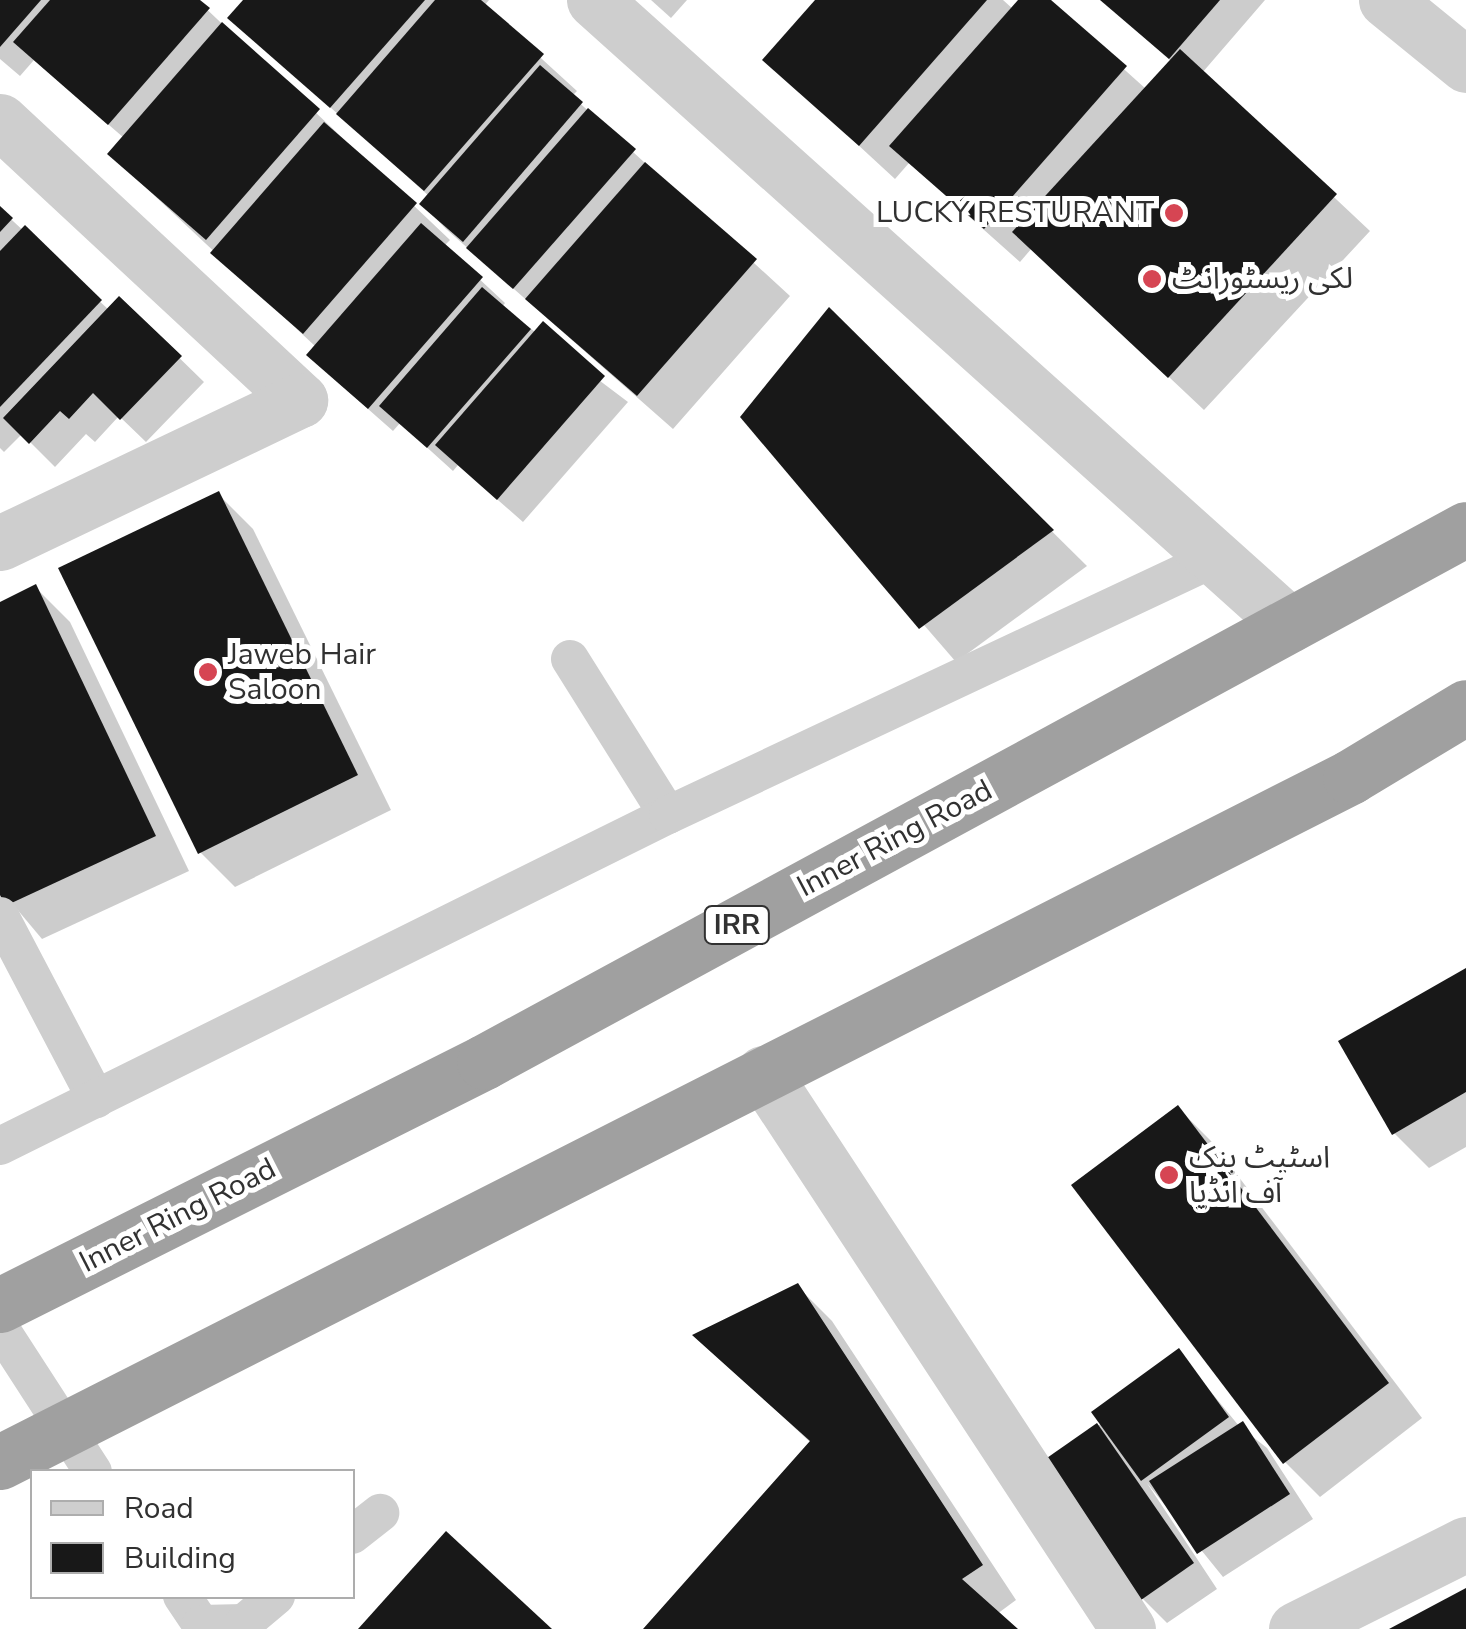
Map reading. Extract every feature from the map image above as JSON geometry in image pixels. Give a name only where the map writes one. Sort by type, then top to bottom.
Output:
[{"type":"highway","name":"Inner Ring Road","points":[[0,1306],[484,1062],[1466,529]]},
{"type":"highway","points":[[0,1462],[78,1451],[763,1073],[1350,777],[1466,708]]},
{"type":"street","points":[[594,0],[1211,560],[1290,625]]},
{"type":"street","points":[[1386,0],[1466,65]]},
{"type":"street","points":[[0,121],[300,400],[0,543]]},
{"type":"street","points":[[763,1073],[1128,1629]]},
{"type":"street","points":[[1296,1629],[1466,1544]]},
{"type":"lane","points":[[0,1146],[668,815],[1211,560]]},
{"type":"lane","points":[[570,659],[668,815]]},
{"type":"lane","points":[[0,916],[96,1098]]},
{"type":"lane","points":[[0,1328],[78,1451]]},
{"type":"lane","points":[[184,1599],[201,1624],[244,1623],[272,1599]]},
{"type":"building","points":[[0,0],[41,0],[0,47]]},
{"type":"building","points":[[50,0],[200,0],[210,8],[108,125],[13,42]]},
{"type":"building","points":[[243,0],[425,0],[330,108],[227,18]]},
{"type":"building","points":[[435,0],[481,0],[544,54],[424,191],[336,114]]},
{"type":"building","points":[[815,0],[987,0],[859,146],[762,60]]},
{"type":"building","points":[[1018,0],[1051,0],[1127,66],[984,229],[889,146]]},
{"type":"building","points":[[1100,0],[1220,0],[1169,59]]},
{"type":"building","points":[[222,22],[320,109],[206,240],[107,154]]},
{"type":"building","name":"LUCKY RESTURANT","points":[[1180,49],[1337,194],[1168,378],[1012,232]]},
{"type":"building","points":[[540,65],[583,102],[463,242],[419,204]]},
{"type":"building","points":[[588,108],[636,149],[513,289],[466,248]]},
{"type":"building","points":[[324,122],[417,203],[303,334],[210,253]]},
{"type":"building","points":[[645,162],[757,259],[637,396],[525,299]]},
{"type":"building","points":[[0,206],[13,218],[0,232]]},
{"type":"building","points":[[421,223],[483,277],[368,409],[306,355]]},
{"type":"building","points":[[25,225],[102,300],[0,407],[0,251]]},
{"type":"building","points":[[482,287],[531,329],[427,448],[379,406]]},
{"type":"building","points":[[119,296],[182,356],[120,420],[93,393],[69,419],[60,411],[29,444],[3,418]]},
{"type":"building","points":[[829,307],[1054,530],[919,629],[740,417]]},
{"type":"building","points":[[543,321],[605,376],[497,500],[435,445]]},
{"type":"building","name":"Jaweb Hair Saloon","points":[[219,491],[358,775],[198,854],[58,568]]},
{"type":"building","points":[[36,584],[156,836],[5,906],[0,895],[0,602]]},
{"type":"building","points":[[1466,968],[1466,1092],[1392,1135],[1338,1041]]},
{"type":"building","points":[[1178,1105],[1389,1383],[1283,1464],[1071,1185]]},
{"type":"building","points":[[798,1283],[983,1565],[962,1579],[1018,1629],[643,1629],[810,1441],[692,1335]]},
{"type":"building","points":[[1179,1348],[1229,1417],[1141,1481],[1091,1412]]},
{"type":"building","points":[[1243,1421],[1290,1494],[1197,1554],[1149,1481]]},
{"type":"building","points":[[1097,1423],[1194,1563],[1141,1600],[1044,1460]]},
{"type":"building","points":[[446,1531],[552,1629],[358,1629]]},
{"type":"building","points":[[1466,1588],[1466,1629],[1389,1629]]},
{"type":"place","name":"LUCKY RESTURANT","points":[[1174,213]]},
{"type":"place","name":"لکی ریسٹورانٹ","points":[[1152,279]]},
{"type":"place","name":"Jaweb Hair Saloon","points":[[208,672]]},
{"type":"place","name":"اسٹیٹ بنک آف انڈیا","points":[[1169,1175]]}]
